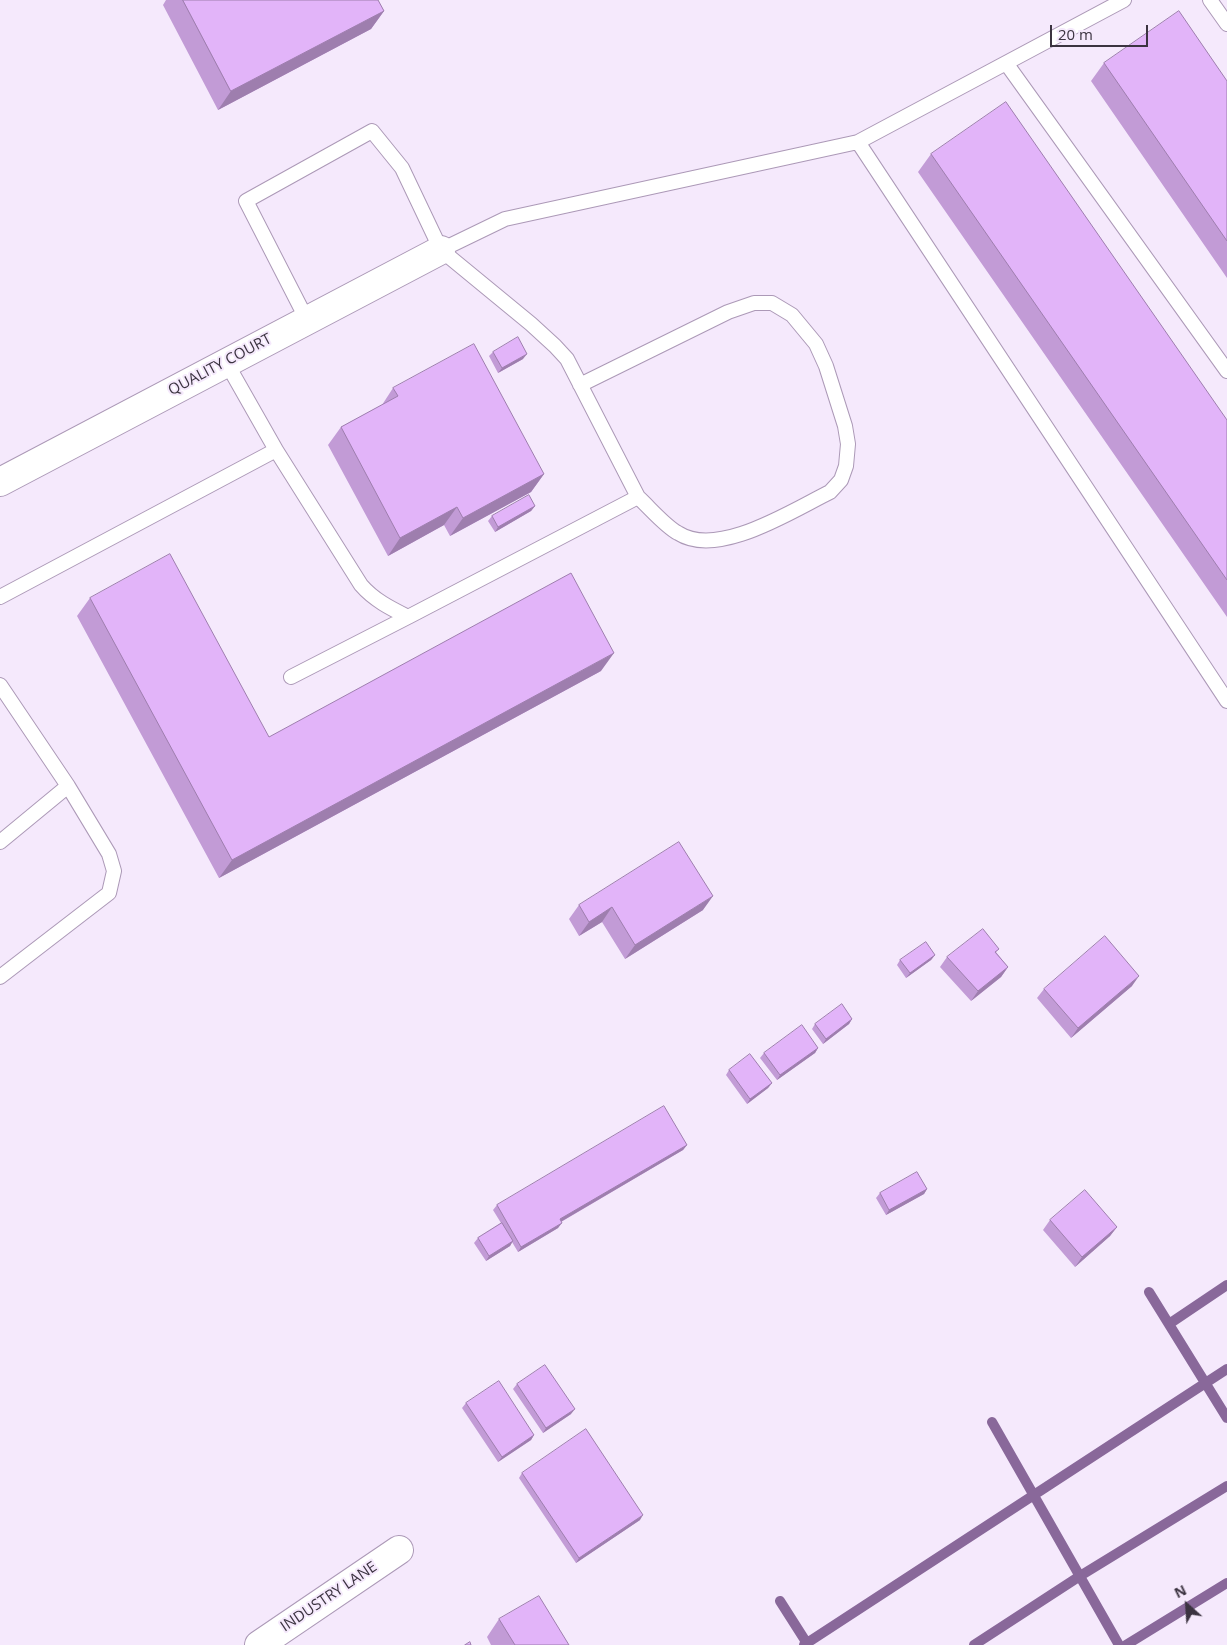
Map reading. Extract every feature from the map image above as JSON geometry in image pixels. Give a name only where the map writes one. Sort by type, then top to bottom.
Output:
[{"type":"street","name":"QUALITY COURT","points":[[0,482],[441,250]]},
{"type":"street","name":"INDUSTRY LANE","points":[[259,1645],[399,1550]]},
{"type":"lane","points":[[441,250],[505,219],[858,142],[1124,0]]},
{"type":"lane","points":[[1210,0],[1227,24]]},
{"type":"lane","points":[[1006,63],[1227,371]]},
{"type":"lane","points":[[307,320],[246,201],[372,131],[402,168],[441,250],[555,346],[567,359],[580,385],[638,497],[678,534],[690,538],[715,541],[743,535],[830,492],[841,480],[846,466],[848,444],[845,426],[826,366],[816,344],[792,315],[772,303],[754,302],[728,312],[580,385]]},
{"type":"lane","points":[[858,142],[1227,701]]},
{"type":"lane","points":[[226,362],[276,450],[361,585],[382,604],[408,617]]},
{"type":"lane","points":[[0,597],[276,450]]},
{"type":"lane","points":[[291,677],[638,497]]},
{"type":"lane","points":[[0,686],[68,786],[109,854],[114,871],[109,893],[0,977]]},
{"type":"lane","points":[[0,842],[68,786]]},
{"type":"building","points":[[183,0],[378,0],[384,11],[231,91]]},
{"type":"building","points":[[1179,11],[1227,81],[1227,241],[1104,63]]},
{"type":"building","points":[[1006,102],[1227,420],[1227,580],[931,154]]},
{"type":"building","points":[[518,337],[527,354],[502,368],[493,352]]},
{"type":"building","points":[[474,344],[544,474],[463,518],[457,507],[400,538],[341,427],[398,396],[393,388]]},
{"type":"building","points":[[529,495],[535,506],[498,527],[492,516]]},
{"type":"building","points":[[170,554],[269,737],[571,573],[614,653],[232,860],[90,598]]},
{"type":"building","points":[[679,842],[713,896],[635,945],[612,907],[589,922],[579,905]]},
{"type":"building","points":[[983,929],[999,949],[995,952],[1008,967],[978,991],[947,957]]},
{"type":"building","points":[[1105,936],[1139,976],[1078,1028],[1044,989]]},
{"type":"building","points":[[926,942],[935,955],[910,973],[900,960]]},
{"type":"building","points":[[842,1004],[852,1019],[826,1039],[815,1024]]},
{"type":"building","points":[[802,1025],[818,1048],[780,1075],[764,1053]]},
{"type":"building","points":[[750,1054],[772,1083],[750,1099],[729,1070]]},
{"type":"building","points":[[664,1106],[687,1145],[560,1219],[562,1223],[521,1247],[497,1205]]},
{"type":"building","points":[[917,1172],[927,1189],[889,1210],[880,1193]]},
{"type":"building","points":[[1085,1190],[1117,1227],[1082,1257],[1050,1220]]},
{"type":"building","points":[[502,1223],[513,1241],[489,1256],[478,1238]]},
{"type":"building","points":[[545,1365],[575,1409],[546,1428],[517,1384]]},
{"type":"building","points":[[499,1381],[534,1435],[502,1457],[466,1403]]},
{"type":"building","points":[[586,1429],[643,1515],[579,1558],[522,1473]]},
{"type":"building","points":[[539,1596],[569,1645],[515,1645],[499,1619]]},
{"type":"waterway","points":[[1169,1324],[1227,1285]]},
{"type":"waterway","points":[[1149,1292],[1227,1418]]},
{"type":"waterway","points":[[804,1645],[1227,1369]]},
{"type":"waterway","points":[[992,1422],[1119,1645]]},
{"type":"waterway","points":[[974,1645],[1080,1576],[1227,1486]]},
{"type":"waterway","points":[[1126,1645],[1227,1583]]},
{"type":"waterway","points":[[780,1601],[808,1645]]}]
